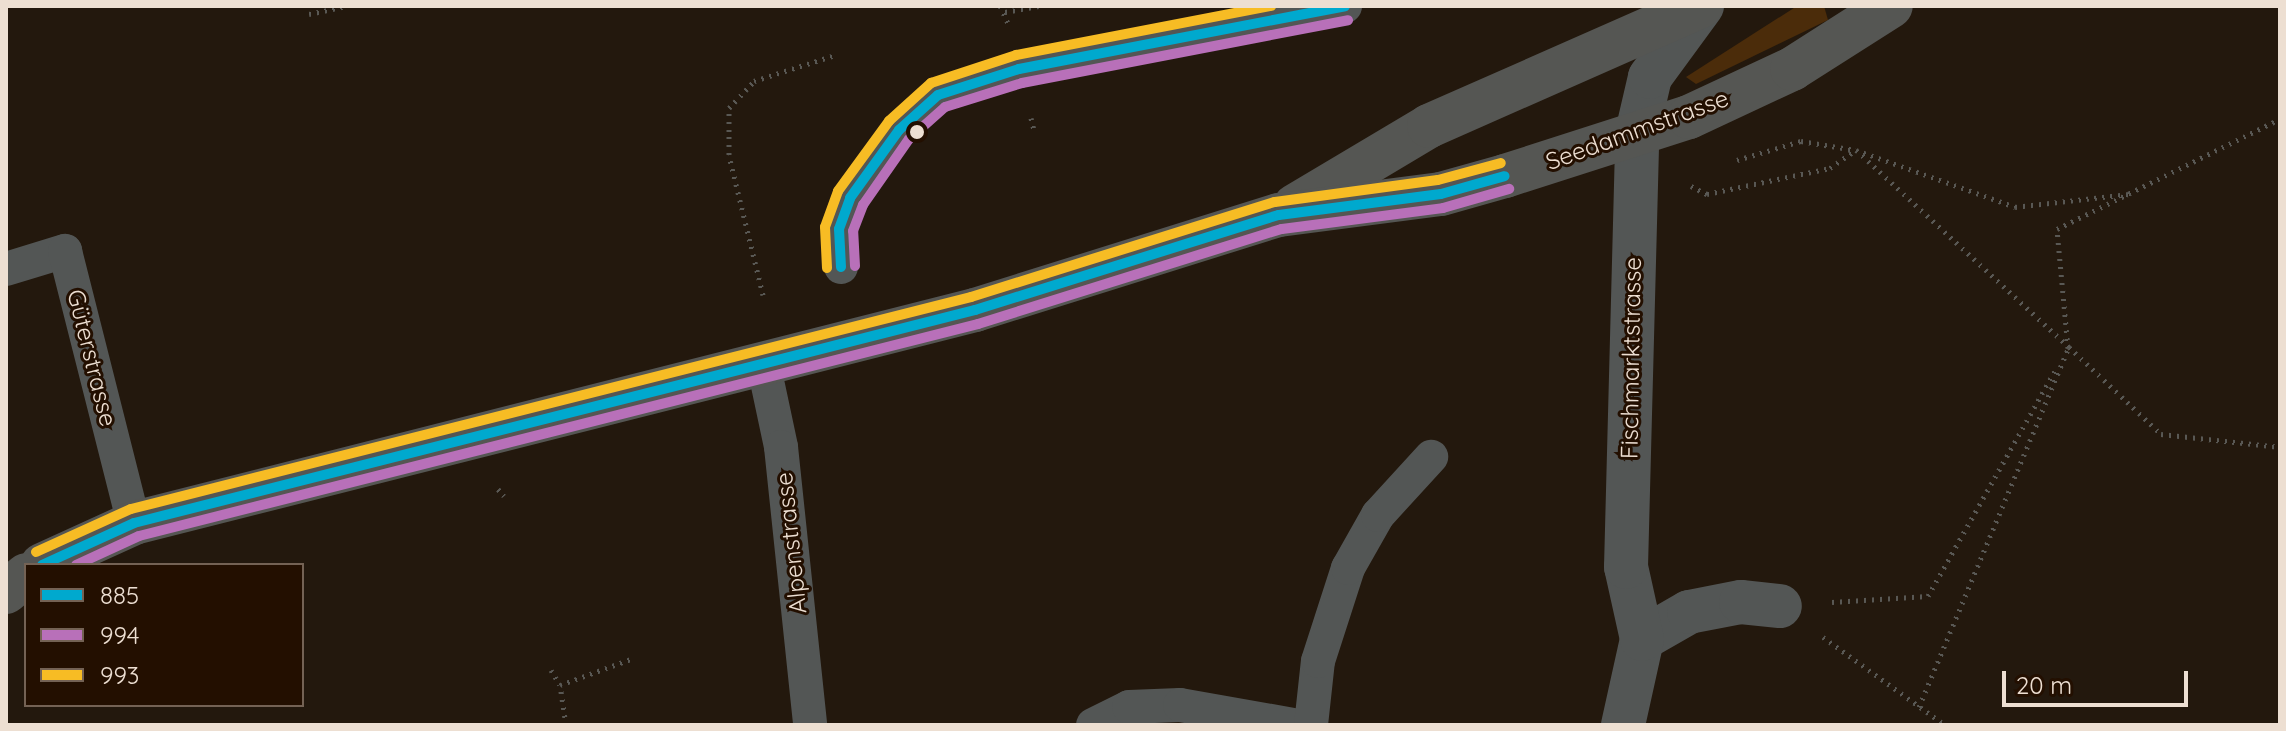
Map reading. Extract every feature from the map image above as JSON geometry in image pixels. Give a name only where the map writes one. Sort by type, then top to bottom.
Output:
[{"type":"main road","points":[[46,563],[134,523],[975,310],[1279,215],[1429,126],[1590,50],[1702,6]]},
{"type":"main road","name":"Seedammstrasse","points":[[1279,215],[1441,194],[1689,117],[1792,69],[1891,6]]},
{"type":"main road","points":[[6,592],[24,577]]},
{"type":"street","name":"Fischmarktstrasse","points":[[1623,725],[1642,639],[1626,567],[1637,133],[1650,77],[1702,6]]},
{"type":"street","points":[[1642,639],[1689,612],[1741,602],[1780,606]]},
{"type":"lane","points":[[841,267],[839,229],[850,198],[899,130],[938,95],[1019,69],[1345,6]]},
{"type":"lane","name":"Güterstrasse","points":[[6,269],[65,251],[134,523]]},
{"type":"lane","name":"Alpenstrasse","points":[[763,362],[781,447],[810,725]]},
{"type":"lane","points":[[1311,725],[1318,661],[1348,568],[1378,515],[1431,457]]},
{"type":"lane","points":[[1093,725],[1129,707],[1180,705],[1293,725]]},
{"type":"path","points":[[309,14],[347,6]]},
{"type":"path","points":[[1000,6],[1005,12],[1038,6]]},
{"type":"path","points":[[763,295],[729,155],[729,108],[754,81],[835,55]]},
{"type":"path","points":[[1919,707],[2069,347],[2057,229],[2280,119]]},
{"type":"path","points":[[1769,148],[1801,141],[1856,150],[2015,207],[2129,194]]},
{"type":"path","points":[[1679,180],[1707,194],[1830,168],[1856,150]]},
{"type":"path","points":[[1856,150],[2161,434],[2280,447]]},
{"type":"path","points":[[1780,606],[1928,596],[2069,347]]},
{"type":"path","points":[[498,489],[504,496]]},
{"type":"path","points":[[1780,606],[1945,725]]},
{"type":"path","points":[[560,685],[631,659]]},
{"type":"path","points":[[551,670],[560,685],[566,725]]},
{"type":"shaded area","points":[[1797,6],[1824,6],[1828,20],[1696,84],[1686,77]]},
{"type":"transit line","name":"993","points":[[827,268],[825,227],[838,191],[889,121],[931,83],[1016,55],[1271,6]]},
{"type":"transit line","name":"885","points":[[841,267],[839,229],[850,198],[899,130],[938,95],[1019,69],[1345,6]]},
{"type":"transit line","name":"994","points":[[855,266],[853,231],[863,205],[909,139],[945,107],[1022,83],[1348,20]]},
{"type":"transit line","name":"993","points":[[36,552],[131,509],[971,297],[1275,202],[1438,180],[1501,163]]},
{"type":"transit line","name":"885","points":[[46,563],[134,523],[975,310],[1279,215],[1441,194],[1505,176]]},
{"type":"transit line","name":"994","points":[[80,563],[139,536],[978,324],[1282,229],[1443,208],[1509,189]]}]
